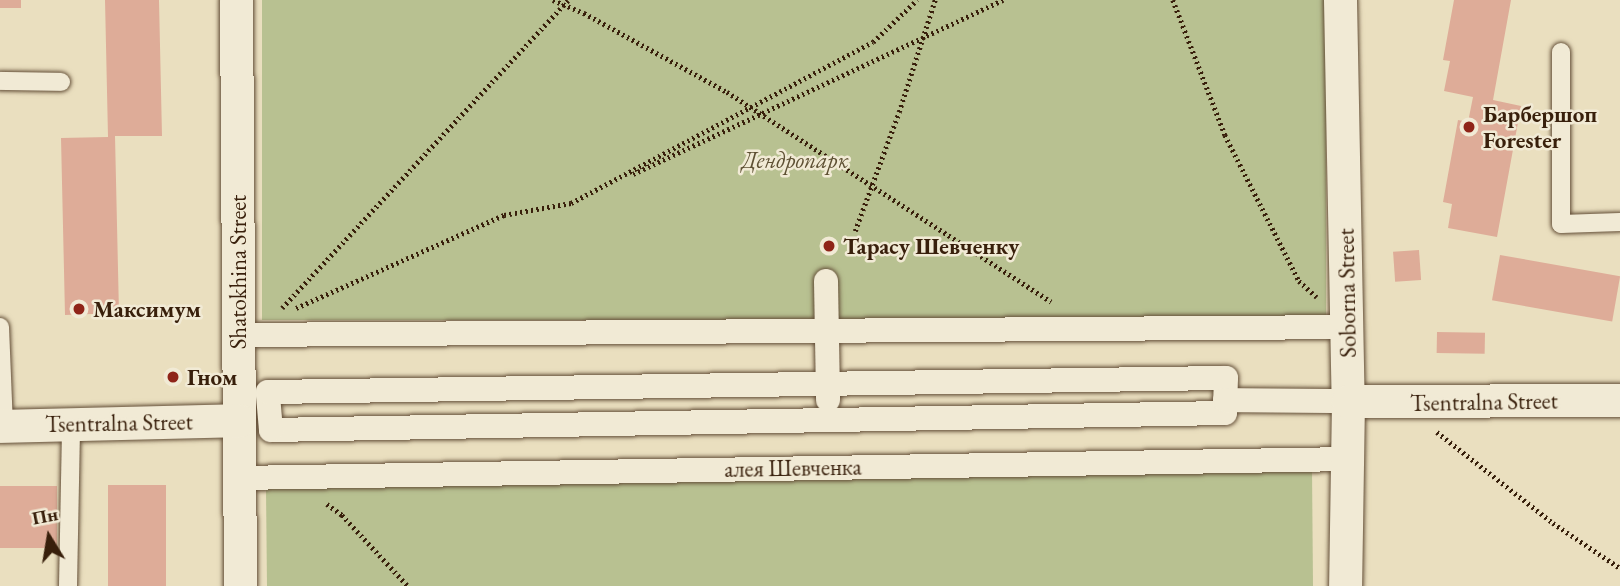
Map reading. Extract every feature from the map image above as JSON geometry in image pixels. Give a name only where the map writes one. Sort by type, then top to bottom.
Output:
[{"type":"street","name":"Shatokhina Street","points":[[236,0],[260,330],[254,420],[240,478],[240,586]]},
{"type":"street","name":"Soborna Street","points":[[1340,0],[1348,327],[1345,586]]},
{"type":"street","name":"алея Шевченка","points":[[826,281],[828,420]]},
{"type":"street","points":[[260,330],[827,331],[1348,327]]},
{"type":"street","points":[[254,420],[268,392],[1226,378],[1225,400],[1348,401]]},
{"type":"street","name":"алея Шевченка","points":[[254,420],[271,430],[1226,413],[1225,400]]},
{"type":"street","name":"Tsentralna Street","points":[[1348,401],[1401,403],[1620,400]]},
{"type":"street","name":"Tsentralna Street","points":[[2,426],[254,420]]},
{"type":"street","name":"алея Шевченка","points":[[240,478],[1348,459]]},
{"type":"lane","points":[[1561,52],[1561,224],[1620,222]]},
{"type":"lane","points":[[0,82],[61,82]]},
{"type":"lane","points":[[0,327],[2,426]]},
{"type":"lane","points":[[68,586],[71,424]]},
{"type":"path","points":[[553,0],[566,2],[761,113],[1092,329]]},
{"type":"path","points":[[570,203],[873,42],[917,0]]},
{"type":"path","points":[[855,231],[935,0]]},
{"type":"path","points":[[260,330],[504,215],[570,203],[1003,0]]},
{"type":"path","points":[[1173,0],[1224,135],[1299,281],[1348,327]]},
{"type":"path","points":[[260,330],[566,2]]},
{"type":"path","points":[[1401,403],[1553,523],[1620,568]]},
{"type":"path","points":[[289,477],[342,515],[408,586]]},
{"type":"green space","name":"Дендропарк","points":[[262,0],[1326,0],[1326,320],[262,320]]},
{"type":"green space","points":[[1312,468],[1313,586],[267,586],[266,489]]},
{"type":"building","points":[[0,0],[21,0],[21,8],[0,8]]},
{"type":"building","points":[[105,0],[159,0],[162,136],[115,136],[119,313],[65,315],[61,138],[108,137]]},
{"type":"building","points":[[1454,0],[1511,0],[1493,100],[1521,106],[1497,237],[1448,228],[1452,204],[1443,202],[1458,120],[1468,122],[1473,97],[1444,91],[1450,61],[1443,60]]},
{"type":"building","points":[[1419,250],[1421,280],[1395,282],[1393,252]]},
{"type":"building","points":[[1500,255],[1620,276],[1612,321],[1492,300]]},
{"type":"building","points":[[1437,332],[1485,333],[1485,354],[1437,353]]},
{"type":"building","points":[[108,485],[166,485],[166,586],[108,586]]},
{"type":"building","points":[[0,486],[57,486],[57,548],[0,548]]},
{"type":"place","name":"Барбершоп Forester","points":[[1469,127]]},
{"type":"place","name":"Тарасу Шевченку","points":[[829,246]]},
{"type":"place","name":"Максимум","points":[[79,309]]},
{"type":"place","name":"Гном","points":[[173,377]]}]
